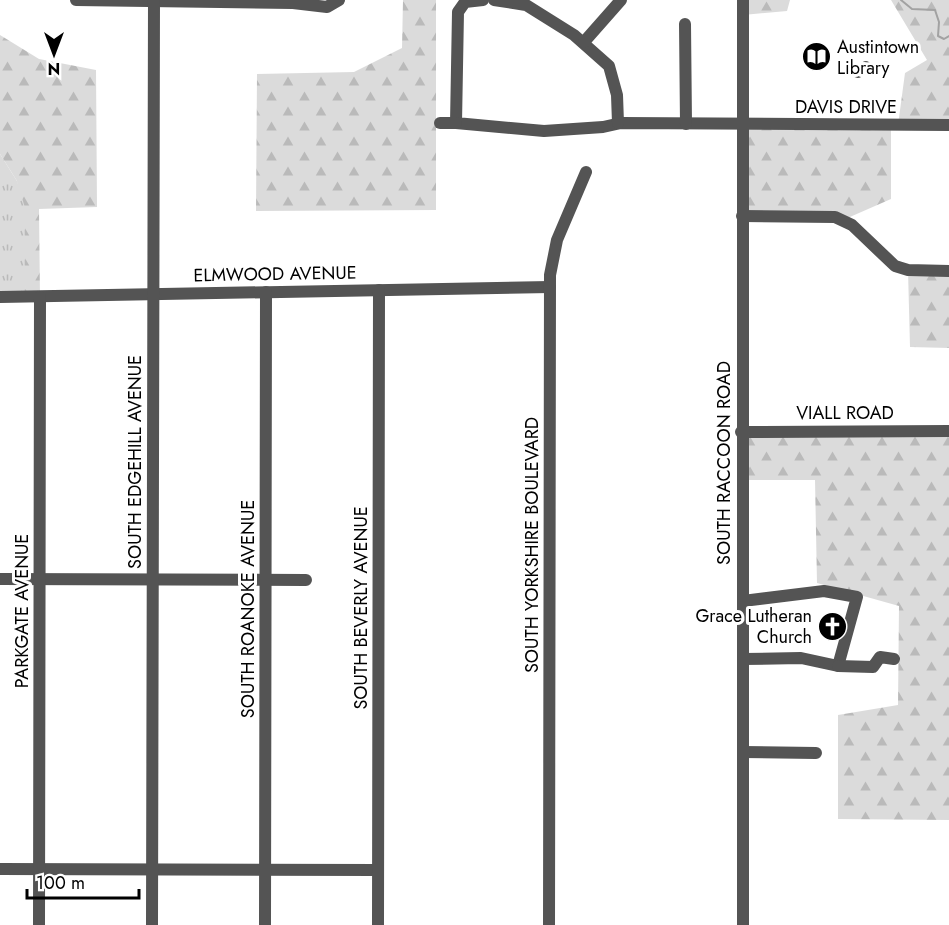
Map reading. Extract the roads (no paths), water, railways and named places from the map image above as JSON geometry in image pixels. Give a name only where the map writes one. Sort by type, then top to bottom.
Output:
[{"type":"street","points":[[76,0],[293,3],[327,7],[339,0]]},
{"type":"street","points":[[456,123],[458,12],[465,2],[483,0]]},
{"type":"street","points":[[494,0],[526,5],[584,42],[609,66],[617,94],[618,123]]},
{"type":"street","points":[[584,42],[621,0]]},
{"type":"street","name":"SOUTH RACCOON ROAD","points":[[743,0],[741,432],[743,925]]},
{"type":"street","name":"SOUTH EDGEHILL AVENUE","points":[[152,925],[154,1]]},
{"type":"street","points":[[685,24],[686,124]]},
{"type":"street","name":"DAVIS DRIVE","points":[[440,123],[543,131],[618,123],[949,125]]},
{"type":"street","name":"SOUTH YORKSHIRE BOULEVARD","points":[[549,925],[550,287],[557,240],[586,172]]},
{"type":"street","points":[[742,216],[835,217],[852,225],[896,266],[908,270],[949,271]]},
{"type":"street","name":"ELMWOOD AVENUE","points":[[0,297],[550,287]]},
{"type":"street","name":"SOUTH BEVERLY AVENUE","points":[[378,925],[379,290]]},
{"type":"street","name":"SOUTH ROANOKE AVENUE","points":[[265,925],[266,292]]},
{"type":"street","name":"PARKGATE AVENUE","points":[[39,925],[40,297]]},
{"type":"street","name":"VIALL ROAD","points":[[741,432],[949,431]]},
{"type":"street","points":[[0,579],[306,580]]},
{"type":"street","points":[[743,601],[824,591],[857,597],[838,666]]},
{"type":"street","points":[[743,659],[801,658],[838,666],[873,667],[879,657],[894,659]]},
{"type":"street","points":[[743,752],[816,753]]},
{"type":"street","points":[[0,869],[378,870]]},
{"type":"waterway","points":[[901,0],[912,9],[935,10],[939,22],[938,36],[944,39],[949,36]]},
{"type":"place","name":"Austintown Library","points":[[816,57]]},
{"type":"place","name":"Grace Lutheran Church","points":[[833,626]]}]
